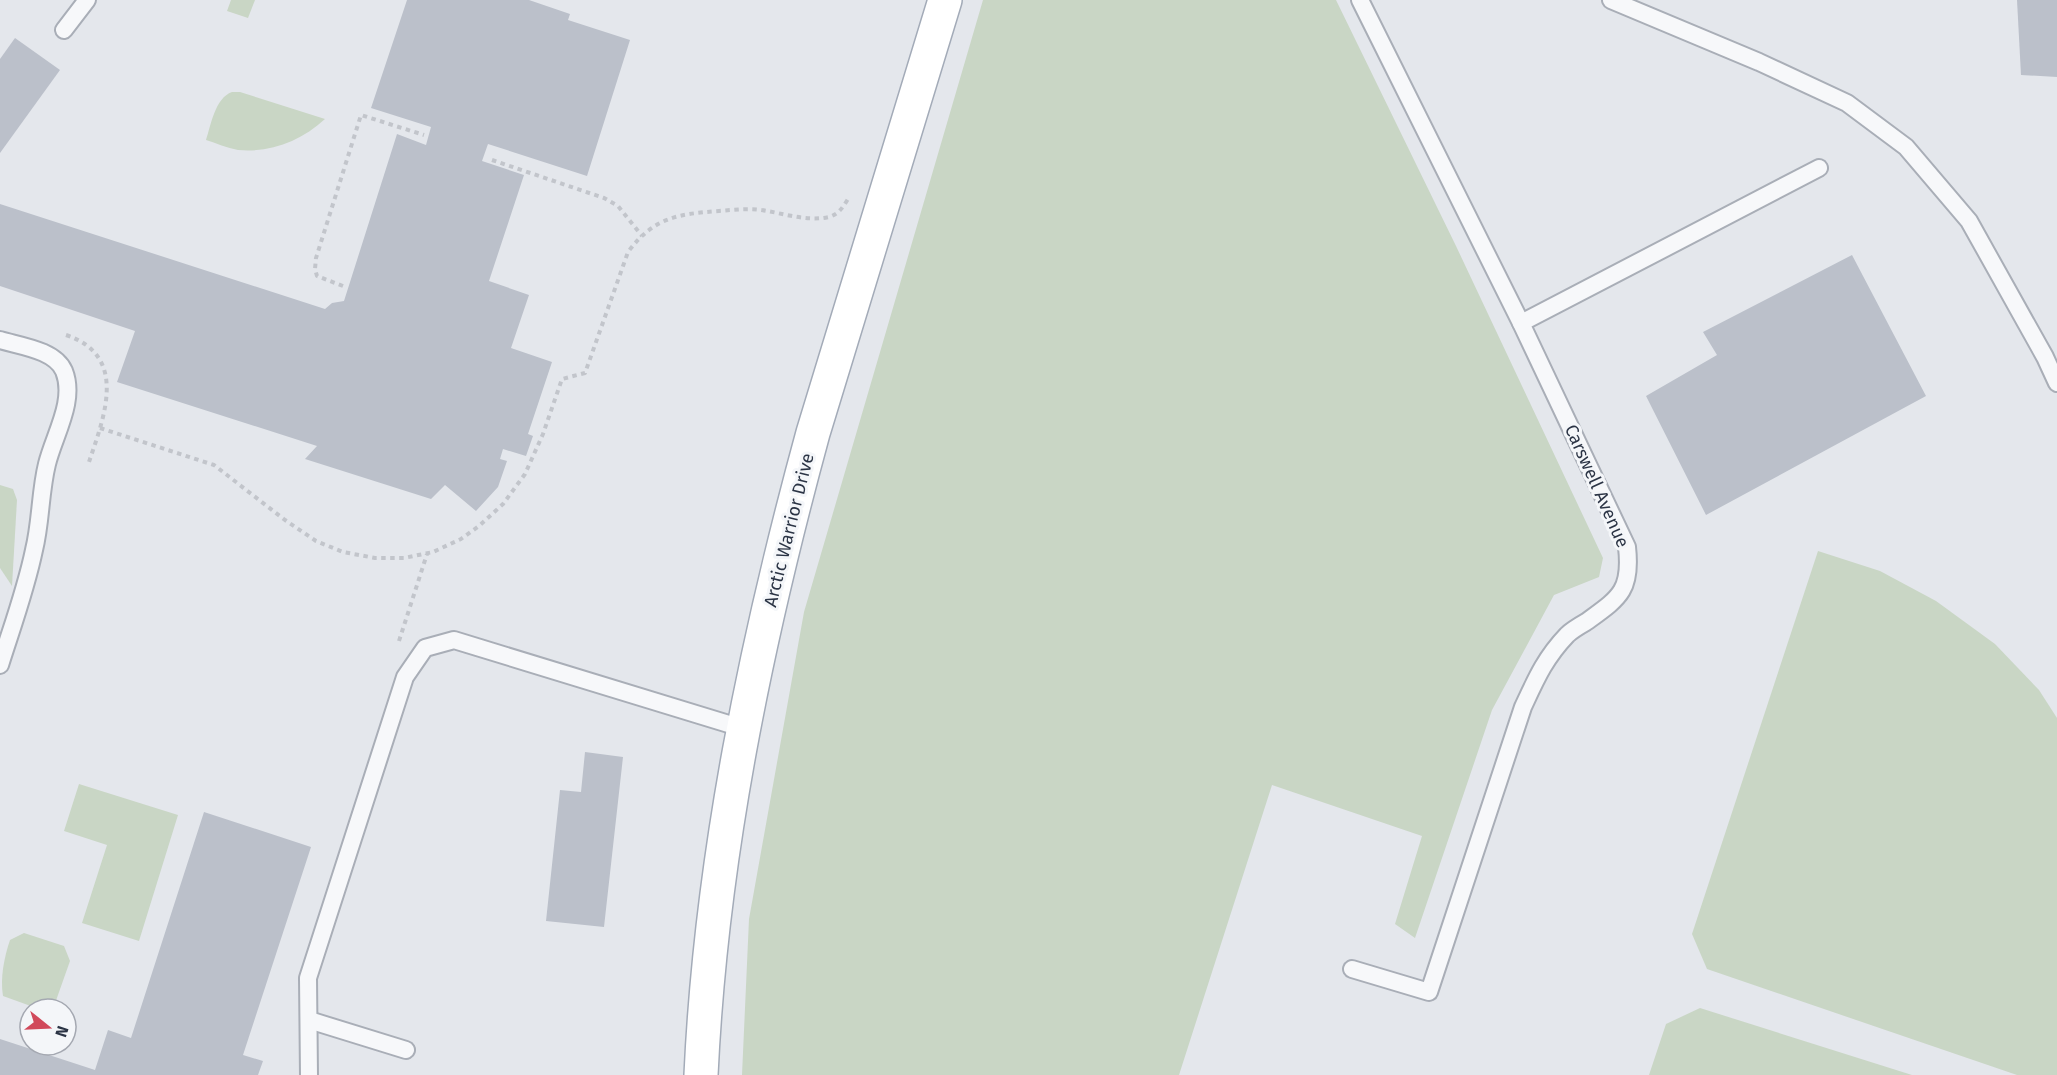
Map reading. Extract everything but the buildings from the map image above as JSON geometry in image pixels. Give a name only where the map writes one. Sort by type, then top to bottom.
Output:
[{"type":"main road","name":"Arctic Warrior Drive","points":[[701,1075],[713,929],[727,828],[762,640],[807,455],[945,0]]},
{"type":"lane","points":[[64,30],[87,0]]},
{"type":"lane","name":"Carswell Avenue","points":[[1352,969],[1429,992],[1524,707],[1542,665],[1568,634],[1613,603],[1624,589],[1629,566],[1626,547],[1521,323],[1360,0]]},
{"type":"lane","points":[[1611,0],[1758,62],[1847,103],[1906,147],[1969,221],[2057,383]]},
{"type":"lane","points":[[1521,323],[1819,168]]},
{"type":"lane","points":[[0,340],[50,356],[63,369],[68,387],[66,405],[47,465],[35,549],[0,665]]},
{"type":"lane","points":[[309,1075],[308,978],[405,677],[425,648],[454,640],[745,729]]},
{"type":"lane","points":[[309,1020],[406,1050]]},
{"type":"path","points":[[343,286],[317,276],[316,258],[361,115],[424,135]]},
{"type":"path","points":[[492,160],[604,198],[618,206],[642,236]]},
{"type":"path","points":[[100,428],[214,465],[316,541],[343,552],[375,558],[404,558],[433,552],[461,539],[479,526],[503,504],[525,474],[543,434],[562,379],[585,373],[628,252],[654,225],[670,217],[692,213],[752,208],[797,218],[830,217],[839,212],[848,199]]},
{"type":"green space","points":[[231,0],[255,0],[248,18],[227,11]]},
{"type":"green space","points":[[983,0],[1336,0],[1456,246],[1603,558],[1599,577],[1554,595],[1492,710],[1415,938],[1395,924],[1422,836],[1272,785],[1179,1075],[742,1075],[749,919],[804,612]]},
{"type":"green space","points":[[232,92],[240,92],[325,119],[296,139],[262,150],[238,150],[206,140],[221,100]]},
{"type":"green space","points":[[0,485],[13,489],[17,500],[12,586],[0,568]]},
{"type":"green space","points":[[1818,551],[1880,571],[1936,601],[1995,644],[2039,690],[2057,718],[2057,1075],[2017,1075],[1707,969],[1692,934]]},
{"type":"green space","points":[[79,784],[178,815],[139,941],[82,923],[107,845],[64,831]]},
{"type":"green space","points":[[24,933],[64,946],[70,961],[57,997],[18,997],[18,1001],[3,996],[3,968],[10,940]]},
{"type":"green space","points":[[1700,1008],[1912,1075],[1649,1075],[1666,1024]]}]
